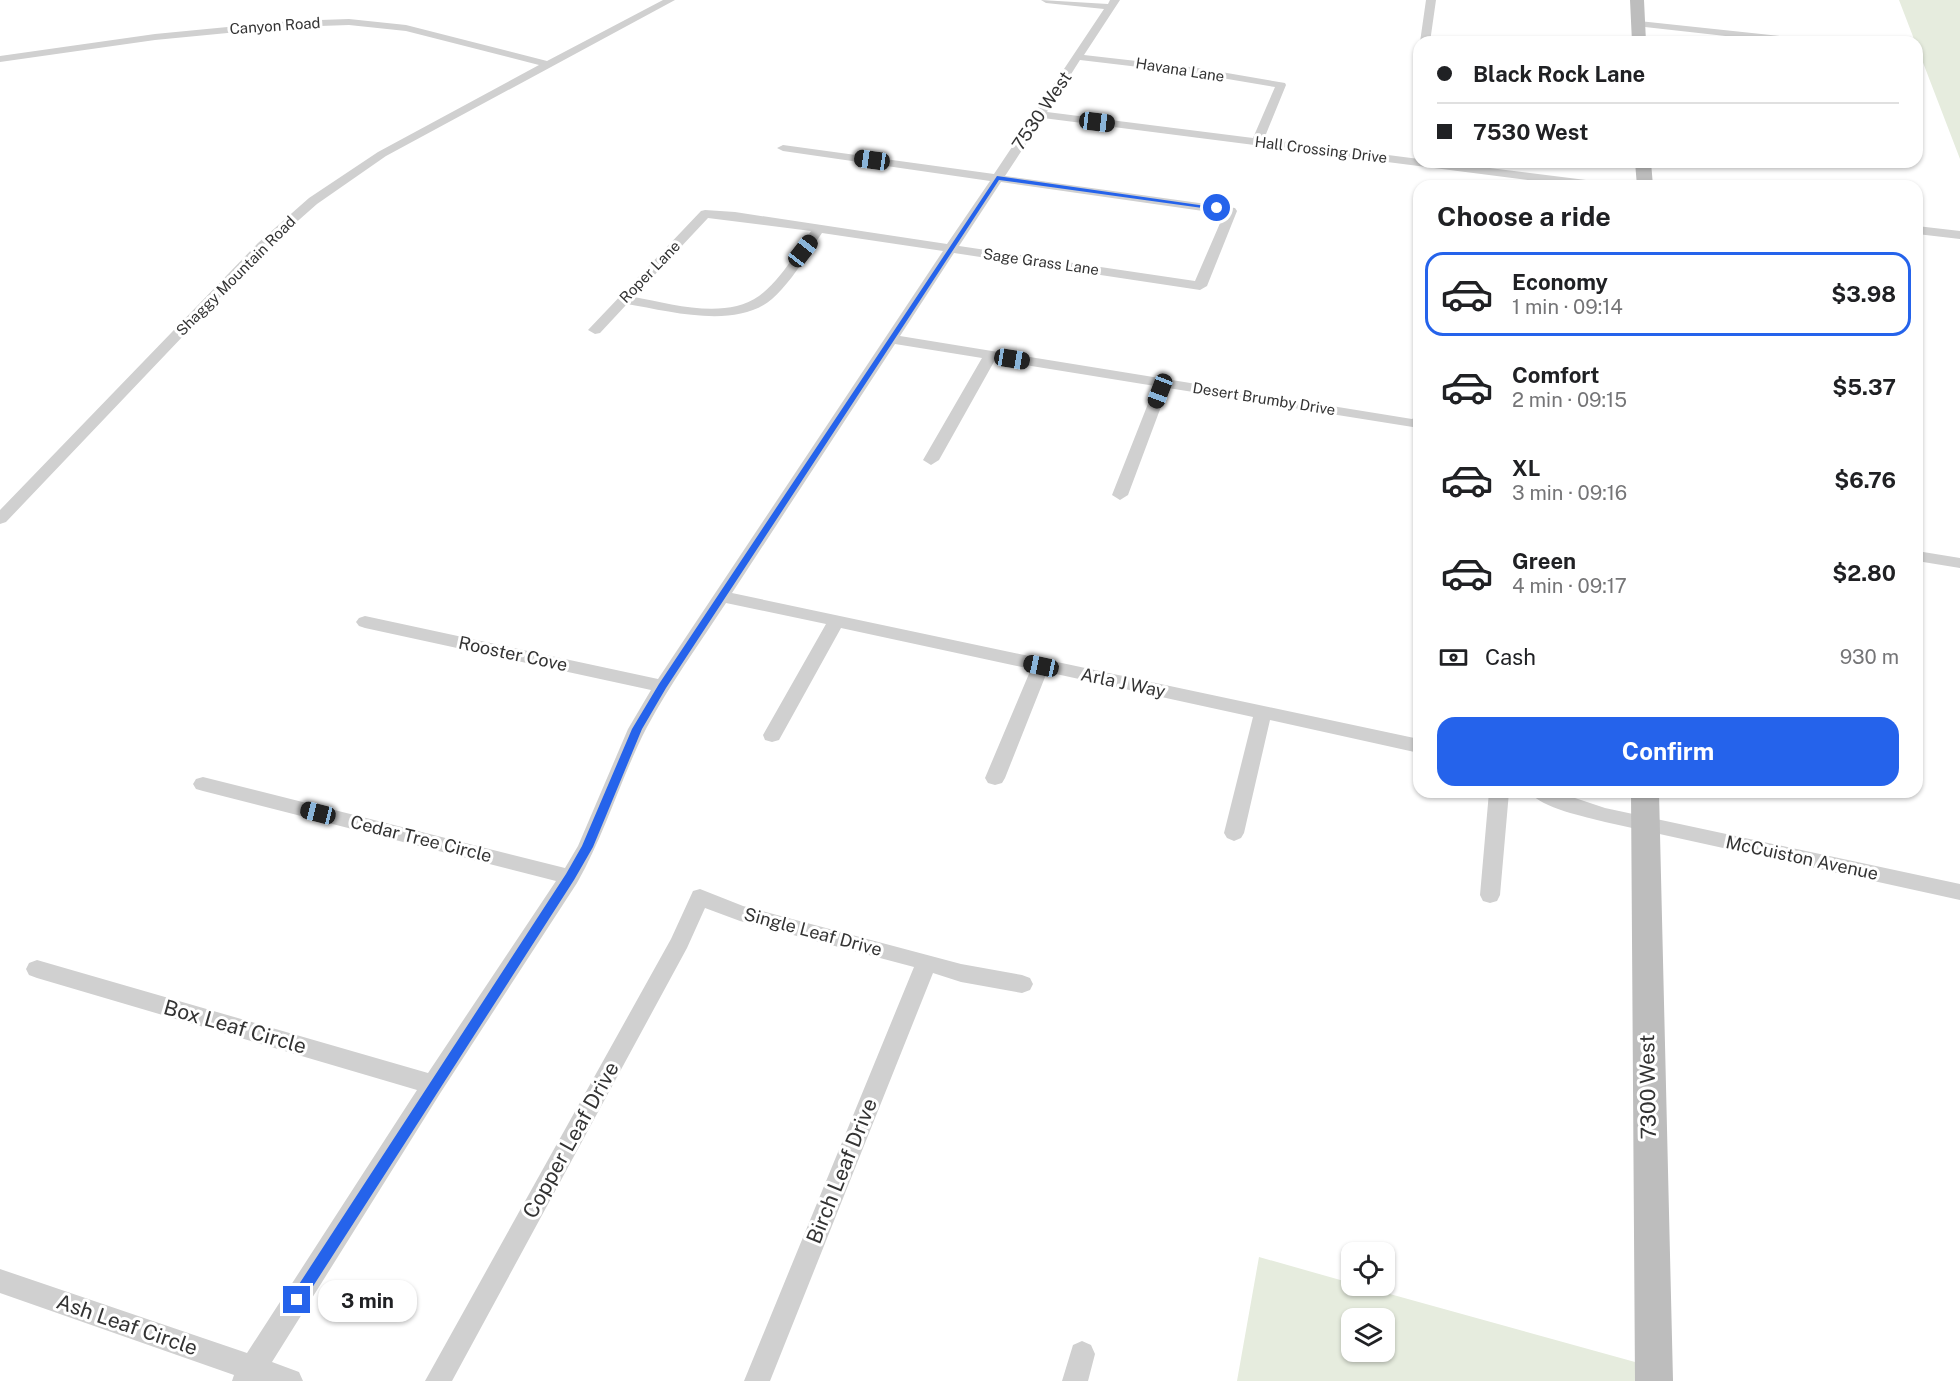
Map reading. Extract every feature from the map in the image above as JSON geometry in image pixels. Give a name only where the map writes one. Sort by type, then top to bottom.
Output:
[{"type":"street","name":"Shaggy Mountain Road","points":[[0,519],[262,246],[314,201],[382,154],[670,0]]},
{"type":"street","points":[[1046,0],[1112,3]]},
{"type":"street","points":[[1426,36],[1431,0]]},
{"type":"street","points":[[1637,0],[1639,36]]},
{"type":"street","name":"7530 West","points":[[249,1375],[570,877],[587,847],[637,729],[662,686],[1112,3]]},
{"type":"street","name":"Canyon Road","points":[[0,59],[155,37],[291,24],[341,22],[406,28],[547,64]]},
{"type":"street","points":[[1639,24],[1711,36]]},
{"type":"street","name":"Havana Lane","points":[[1078,57],[1198,71],[1281,85],[1257,142]]},
{"type":"street","name":"Hall Crossing Drive","points":[[1039,114],[1413,162]]},
{"type":"street","points":[[783,148],[997,178]]},
{"type":"street","name":"Hall Crossing Drive","points":[[1461,168],[1555,180]]},
{"type":"street","name":"Sage Grass Lane","points":[[705,213],[1200,286],[1231,210],[997,178]]},
{"type":"street","name":"Roper Lane","points":[[595,330],[705,213]]},
{"type":"street","points":[[624,299],[715,312],[748,306],[767,297],[819,229]]},
{"type":"street","points":[[1923,231],[1960,235]]},
{"type":"street","name":"Desert Brumby Drive","points":[[892,339],[1413,423]]},
{"type":"street","points":[[931,460],[991,355]]},
{"type":"street","points":[[1120,495],[1163,383]]},
{"type":"street","points":[[1923,557],[1960,563]]},
{"type":"street","name":"Arla J Way","points":[[722,596],[1413,746]]},
{"type":"street","name":"Rooster Cove","points":[[365,622],[662,686]]},
{"type":"street","points":[[772,735],[836,622]]},
{"type":"street","points":[[995,777],[1041,666]]},
{"type":"street","points":[[1234,833],[1263,712]]},
{"type":"street","name":"Cedar Tree Circle","points":[[203,784],[570,877]]},
{"type":"street","points":[[1490,895],[1499,798]]},
{"type":"street","points":[[1552,798],[1560,802],[1645,808]]},
{"type":"street","name":"McCuiston Avenue","points":[[1645,808],[1960,892]]},
{"type":"street","name":"7300 West","points":[[1645,808],[1654,1381]]},
{"type":"street","name":"Single Leaf Drive","points":[[700,897],[740,913],[961,973],[1022,984]]},
{"type":"street","name":"Copper Leaf Drive","points":[[438,1381],[680,942],[700,897]]},
{"type":"street","name":"Birch Leaf Drive","points":[[756,1381],[927,962]]},
{"type":"street","name":"Box Leaf Circle","points":[[37,969],[434,1085]]},
{"type":"street","name":"Ash Leaf Circle","points":[[0,1281],[249,1375],[290,1381]]},
{"type":"street","points":[[1075,1381],[1082,1354]]},
{"type":"shaded area","points":[[1899,0],[1960,0],[1960,159],[1923,63],[1923,36],[1913,36]]},
{"type":"shaded area","points":[[1259,1257],[1341,1280],[1341,1296],[1395,1295],[1635,1362],[1636,1381],[1237,1381]]},
{"type":"route","points":[[297,1300],[570,877],[587,847],[637,729],[662,686],[997,178],[1217,208]]}]
